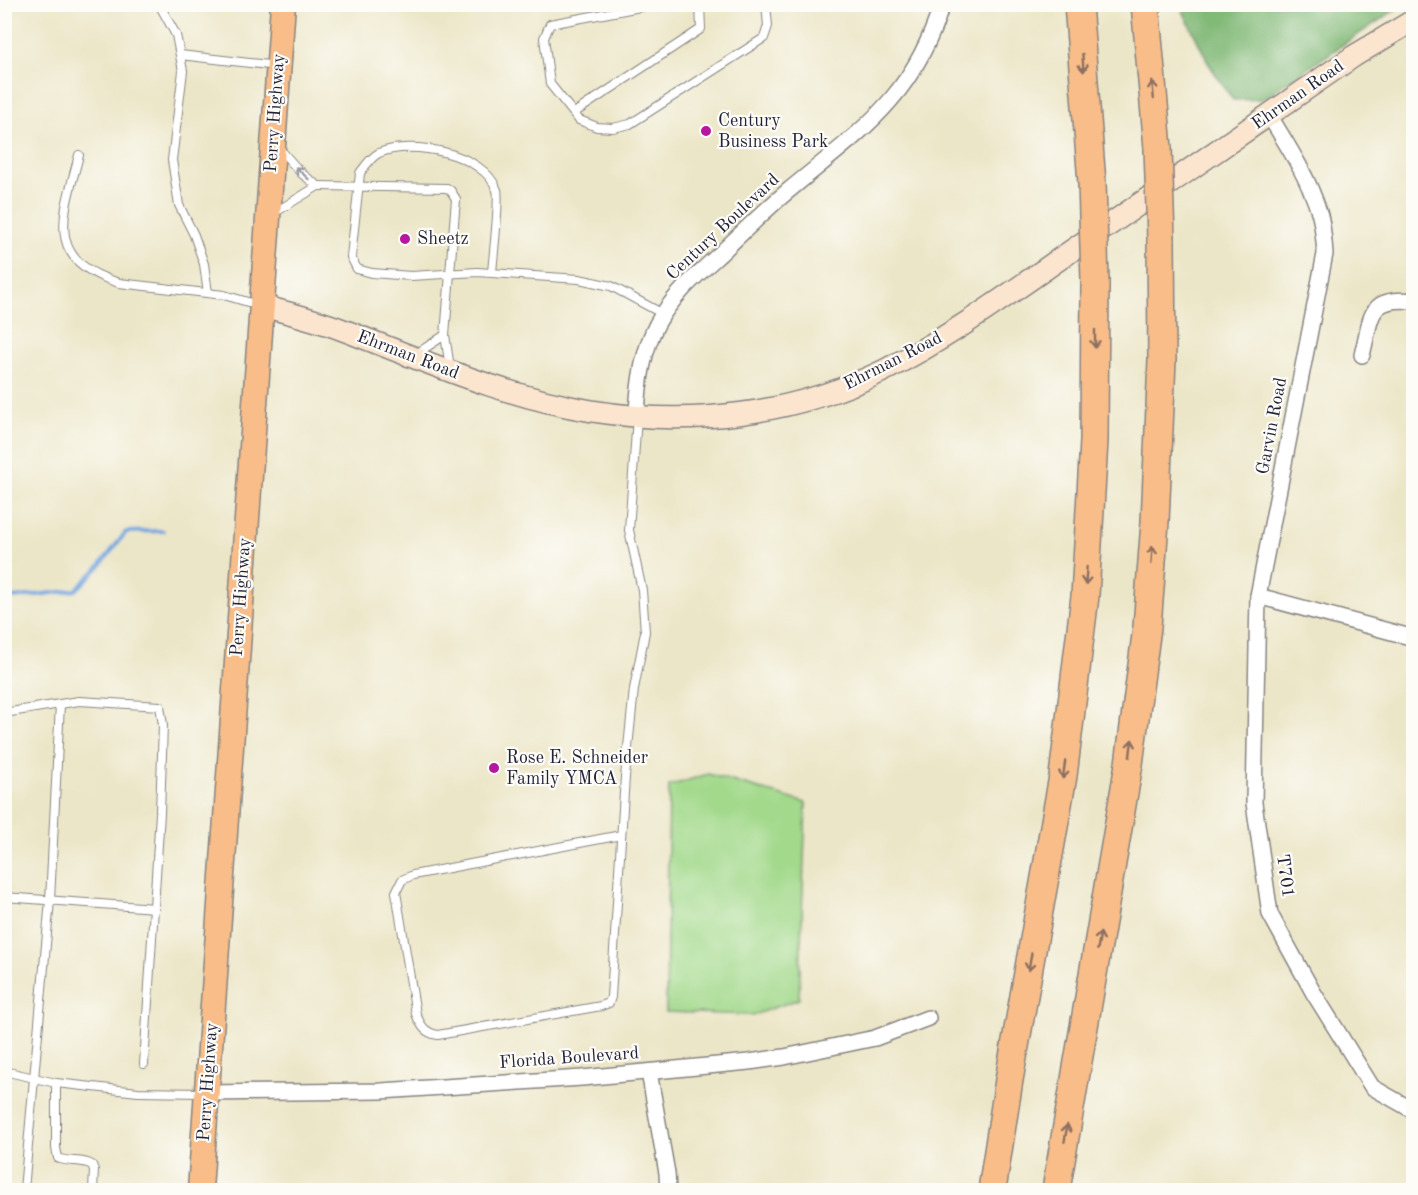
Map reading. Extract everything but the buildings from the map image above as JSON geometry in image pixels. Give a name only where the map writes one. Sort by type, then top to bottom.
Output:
[{"type":"highway","points":[[992,1191],[1009,1080],[1063,776],[1084,607],[1092,511],[1095,441],[1095,281],[1092,183],[1078,4]]},
{"type":"highway","points":[[1056,1191],[1129,764],[1147,627],[1155,522],[1162,360],[1161,240],[1158,148],[1145,4]]},
{"type":"main road","name":"Perry Highway","points":[[200,1191],[283,4]]},
{"type":"street","name":"Century Boulevard","points":[[637,417],[639,385],[646,351],[663,314],[706,266],[786,192],[863,130],[893,99],[906,83],[927,45],[942,4]]},
{"type":"street","name":"Ehrman Road","points":[[262,306],[337,328],[503,390],[566,406],[637,417],[689,419],[756,411],[820,396],[881,372],[923,349],[995,303],[1354,56],[1413,20]]},
{"type":"street","name":"Garvin Road","points":[[1258,596],[1325,254],[1320,214],[1311,190],[1269,115]]},
{"type":"street","points":[[1362,355],[1374,311],[1381,302],[1397,299],[1413,301]]},
{"type":"street","points":[[1258,596],[1413,638]]},
{"type":"street","name":"T701","points":[[1258,596],[1254,803],[1270,914],[1313,992],[1372,1087],[1413,1111]]},
{"type":"street","name":"Florida Boulevard","points":[[207,1093],[381,1091],[649,1072],[784,1057],[875,1038],[928,1018]]},
{"type":"street","points":[[649,1072],[669,1191]]},
{"type":"lane","points":[[159,4],[176,35],[183,70],[172,160],[179,205],[204,264],[208,293]]},
{"type":"lane","points":[[656,4],[550,24],[544,38],[550,84],[579,120],[597,127],[613,128],[630,124],[764,38],[768,26],[766,4]]},
{"type":"lane","points":[[574,114],[701,29],[700,4]]},
{"type":"lane","points":[[180,55],[279,67]]},
{"type":"lane","points":[[273,142],[301,173],[318,186]]},
{"type":"lane","points":[[492,273],[497,192],[490,179],[480,168],[435,150],[399,148],[377,154],[367,162],[360,173],[351,257],[357,269],[372,273],[401,275],[492,273],[579,279],[611,286],[663,314]]},
{"type":"lane","points":[[79,154],[64,210],[63,225],[64,238],[76,260],[102,278],[233,297],[262,306]]},
{"type":"lane","points":[[268,217],[318,186],[447,188],[452,190],[456,199],[445,335],[450,372]]},
{"type":"lane","points":[[411,357],[445,335]]},
{"type":"lane","points":[[621,835],[413,874],[402,880],[396,892],[416,1014],[423,1029],[430,1034],[438,1035],[609,1003],[630,718],[645,632],[642,591],[629,530],[637,417]]},
{"type":"lane","points":[[4,713],[79,701],[160,706],[163,725],[155,908],[144,1064]]},
{"type":"lane","points":[[24,1191],[50,900],[60,704]]},
{"type":"lane","points":[[4,897],[155,908]]},
{"type":"lane","points":[[4,1071],[57,1083],[138,1092],[207,1093]]},
{"type":"lane","points":[[57,1083],[56,1148],[58,1158],[92,1164],[93,1191]]},
{"type":"green space","points":[[1180,5],[1402,5],[1262,99],[1233,100],[1209,64]]},
{"type":"green space","points":[[708,774],[806,803],[799,999],[753,1015],[666,1012],[669,786]]},
{"type":"waterway","points":[[4,599],[76,590],[99,567],[126,532],[163,531]]},
{"type":"place","name":"Century Business Park","points":[[706,131]]},
{"type":"place","name":"Sheetz","points":[[405,239]]},
{"type":"place","name":"Rose E. Schneider Family YMCA","points":[[494,768]]}]
